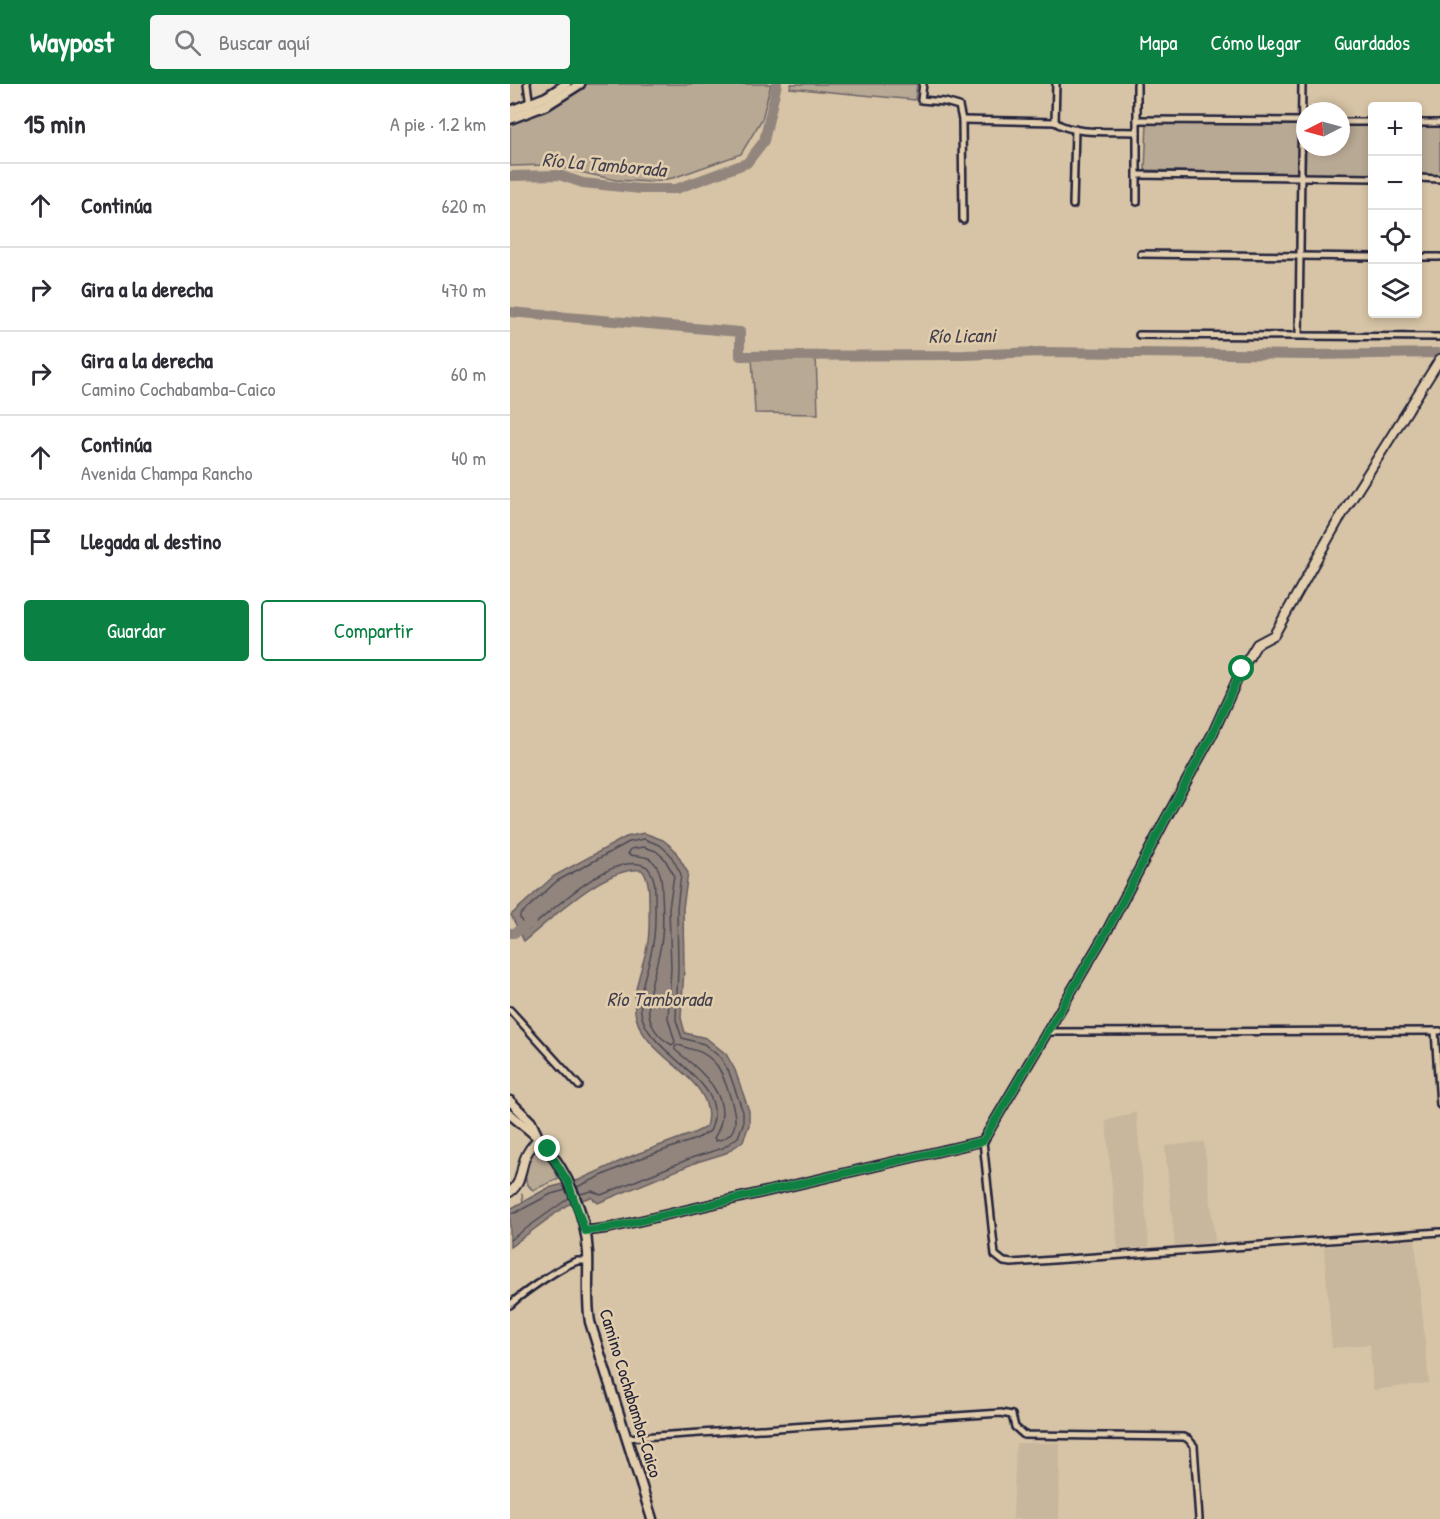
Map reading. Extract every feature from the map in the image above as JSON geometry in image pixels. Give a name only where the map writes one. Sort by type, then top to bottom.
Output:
[{"type":"main road","points":[[510,119],[566,84]]},
{"type":"main road","points":[[510,111],[547,105],[580,84]]},
{"type":"main road","points":[[585,1231],[609,1228],[983,1141],[1108,929],[1212,735],[1242,669],[1257,644],[1274,635],[1338,521],[1440,359]]},
{"type":"main road","points":[[510,1101],[531,1122],[539,1138]]},
{"type":"main road","points":[[510,1114],[524,1128],[539,1138]]},
{"type":"main road","points":[[510,1192],[521,1178],[525,1158],[530,1148],[539,1138]]},
{"type":"main road","name":"Camino Cochabamba-Caico","points":[[539,1138],[555,1159],[577,1204],[585,1231],[590,1322],[652,1519]]},
{"type":"street","points":[[527,84],[530,108]]},
{"type":"street","points":[[923,84],[921,100],[959,106],[962,120],[963,220]]},
{"type":"street","points":[[1056,84],[1056,122]]},
{"type":"street","points":[[1137,84],[1137,202]]},
{"type":"street","points":[[1302,84],[1303,102]]},
{"type":"street","points":[[962,120],[1056,122],[1062,127],[1075,129],[1137,132]]},
{"type":"street","points":[[1137,120],[1296,121]]},
{"type":"street","points":[[1350,122],[1368,122]]},
{"type":"street","points":[[1422,123],[1440,123]]},
{"type":"street","points":[[1073,205],[1075,129]]},
{"type":"street","points":[[1299,335],[1302,156]]},
{"type":"street","points":[[1137,175],[1368,178]]},
{"type":"street","points":[[1422,178],[1440,179]]},
{"type":"street","points":[[1141,254],[1368,256]]},
{"type":"street","points":[[1422,256],[1440,256]]},
{"type":"street","points":[[1139,335],[1440,338]]},
{"type":"street","points":[[510,1010],[579,1086]]},
{"type":"street","points":[[1046,1032],[1437,1031],[1440,1105]]},
{"type":"street","points":[[983,1141],[995,1255],[1004,1262],[1440,1232]]},
{"type":"street","points":[[510,1305],[562,1269],[577,1261],[588,1261]]},
{"type":"street","points":[[626,1438],[1001,1413],[1012,1415],[1015,1427],[1024,1435],[1184,1437],[1191,1442],[1195,1451],[1198,1519]]},
{"type":"shaded area","points":[[585,84],[771,84],[762,119],[741,154],[673,178],[649,182],[616,180],[548,165],[510,166],[510,122],[550,107]]},
{"type":"shaded area","points":[[791,84],[917,84],[915,100],[790,88]]},
{"type":"shaded area","points":[[1147,123],[1296,125],[1296,156],[1299,156],[1299,175],[1145,170]]},
{"type":"shaded area","points":[[1350,126],[1368,126],[1368,176],[1305,176],[1306,156],[1350,156]]},
{"type":"shaded area","points":[[1422,127],[1440,127],[1440,177],[1422,177]]},
{"type":"shaded area","points":[[816,355],[818,414],[755,413],[752,356]]},
{"type":"shaded area","points":[[1136,1112],[1149,1247],[1118,1250],[1106,1121]]},
{"type":"shaded area","points":[[1204,1142],[1215,1242],[1175,1246],[1165,1146]]},
{"type":"shaded area","points":[[536,1146],[547,1157],[559,1179],[533,1190],[525,1174],[529,1156]]},
{"type":"shaded area","points":[[1415,1240],[1429,1383],[1373,1390],[1370,1344],[1332,1348],[1324,1247]]},
{"type":"shaded area","points":[[1016,1443],[1060,1443],[1059,1519],[1013,1519]]},
{"type":"water","name":"Río Tamborada","points":[[644,833],[663,840],[674,849],[688,873],[683,908],[684,969],[681,1018],[685,1033],[706,1038],[726,1054],[735,1070],[749,1111],[749,1125],[743,1141],[726,1153],[697,1162],[598,1203],[591,1197],[567,1205],[510,1247],[510,1209],[548,1188],[579,1180],[634,1155],[706,1127],[707,1110],[703,1095],[693,1082],[654,1046],[643,1032],[636,1017],[636,989],[649,931],[649,888],[642,870],[627,871],[596,885],[564,907],[524,941],[511,915],[554,876],[626,837]]},
{"type":"waterway","name":"Río La Tamborada","points":[[510,176],[559,175],[583,183],[641,189],[676,189],[747,163],[764,141],[777,84]]},
{"type":"waterway","name":"Río Licani","points":[[510,312],[740,332],[740,356],[964,355],[1040,352],[1314,355],[1438,353]]},
{"type":"waterway","name":"Río La Tamborada","points":[[510,933],[531,923]]},
{"type":"waterway","points":[[522,1194],[523,1202]]},
{"type":"route","points":[[548,1149],[568,1182],[585,1231],[609,1228],[983,1141],[1108,929],[1212,735],[1242,669]]}]
